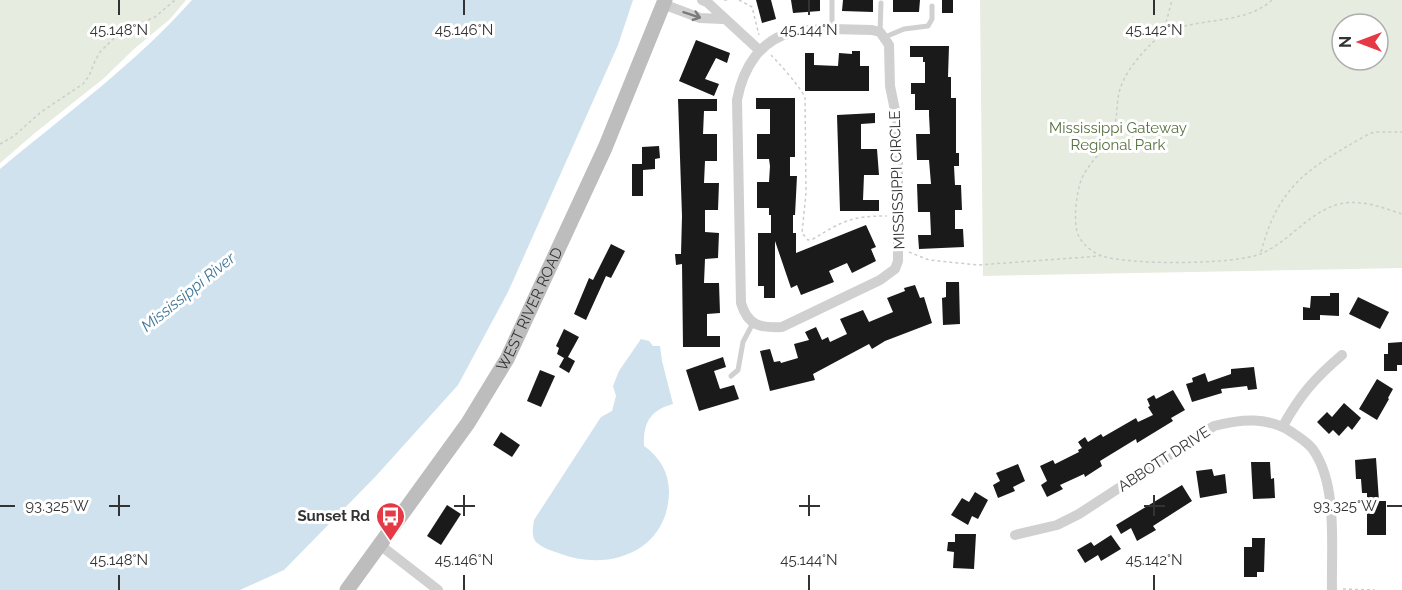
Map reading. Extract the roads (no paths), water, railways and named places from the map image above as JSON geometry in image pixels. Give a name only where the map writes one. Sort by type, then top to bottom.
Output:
[{"type":"street","points":[[702,0],[762,48]]},
{"type":"street","points":[[664,2],[700,18],[723,19]]},
{"type":"street","name":"WEST RIVER ROAD","points":[[347,590],[474,415],[507,359],[609,139],[664,2]]},
{"type":"street","points":[[753,323],[744,314],[741,303],[737,99],[740,83],[747,67],[762,48],[779,37],[795,32],[832,29],[872,30],[883,34]]},
{"type":"street","name":"MISSISSIPPI CIRCLE","points":[[753,323],[766,328],[782,327],[870,285],[895,269],[899,252],[898,125],[890,86],[889,45],[883,34]]},
{"type":"street","points":[[1283,426],[1298,399],[1322,372],[1342,355]]},
{"type":"street","name":"ABBOTT DRIVE","points":[[1015,535],[1057,525],[1079,514],[1214,426],[1234,420],[1258,419],[1283,426],[1313,449],[1325,472],[1330,500],[1332,589]]},
{"type":"street","points":[[380,545],[438,590]]},
{"type":"lane","points":[[832,1],[832,29]]},
{"type":"lane","points":[[881,3],[883,34],[928,26],[932,19],[932,6]]},
{"type":"lane","points":[[731,376],[738,370],[743,342],[753,323]]},
{"type":"water","name":"Mississippi River","points":[[192,0],[633,0],[618,45],[508,292],[458,385],[376,476],[284,570],[240,590],[0,590],[0,169],[124,67]]},
{"type":"water","points":[[641,339],[649,341],[653,346],[660,346],[673,404],[653,414],[647,424],[644,438],[644,446],[655,455],[669,485],[666,512],[659,529],[633,552],[616,558],[580,559],[544,548],[533,537],[534,520],[601,417],[612,411],[616,396],[613,386],[619,371]]},
{"type":"place","name":"Sunset Rd","points":[[391,542]]},
{"type":"park label","name":"Mississippi Gateway Regional Park","points":[[1118,136]]}]
